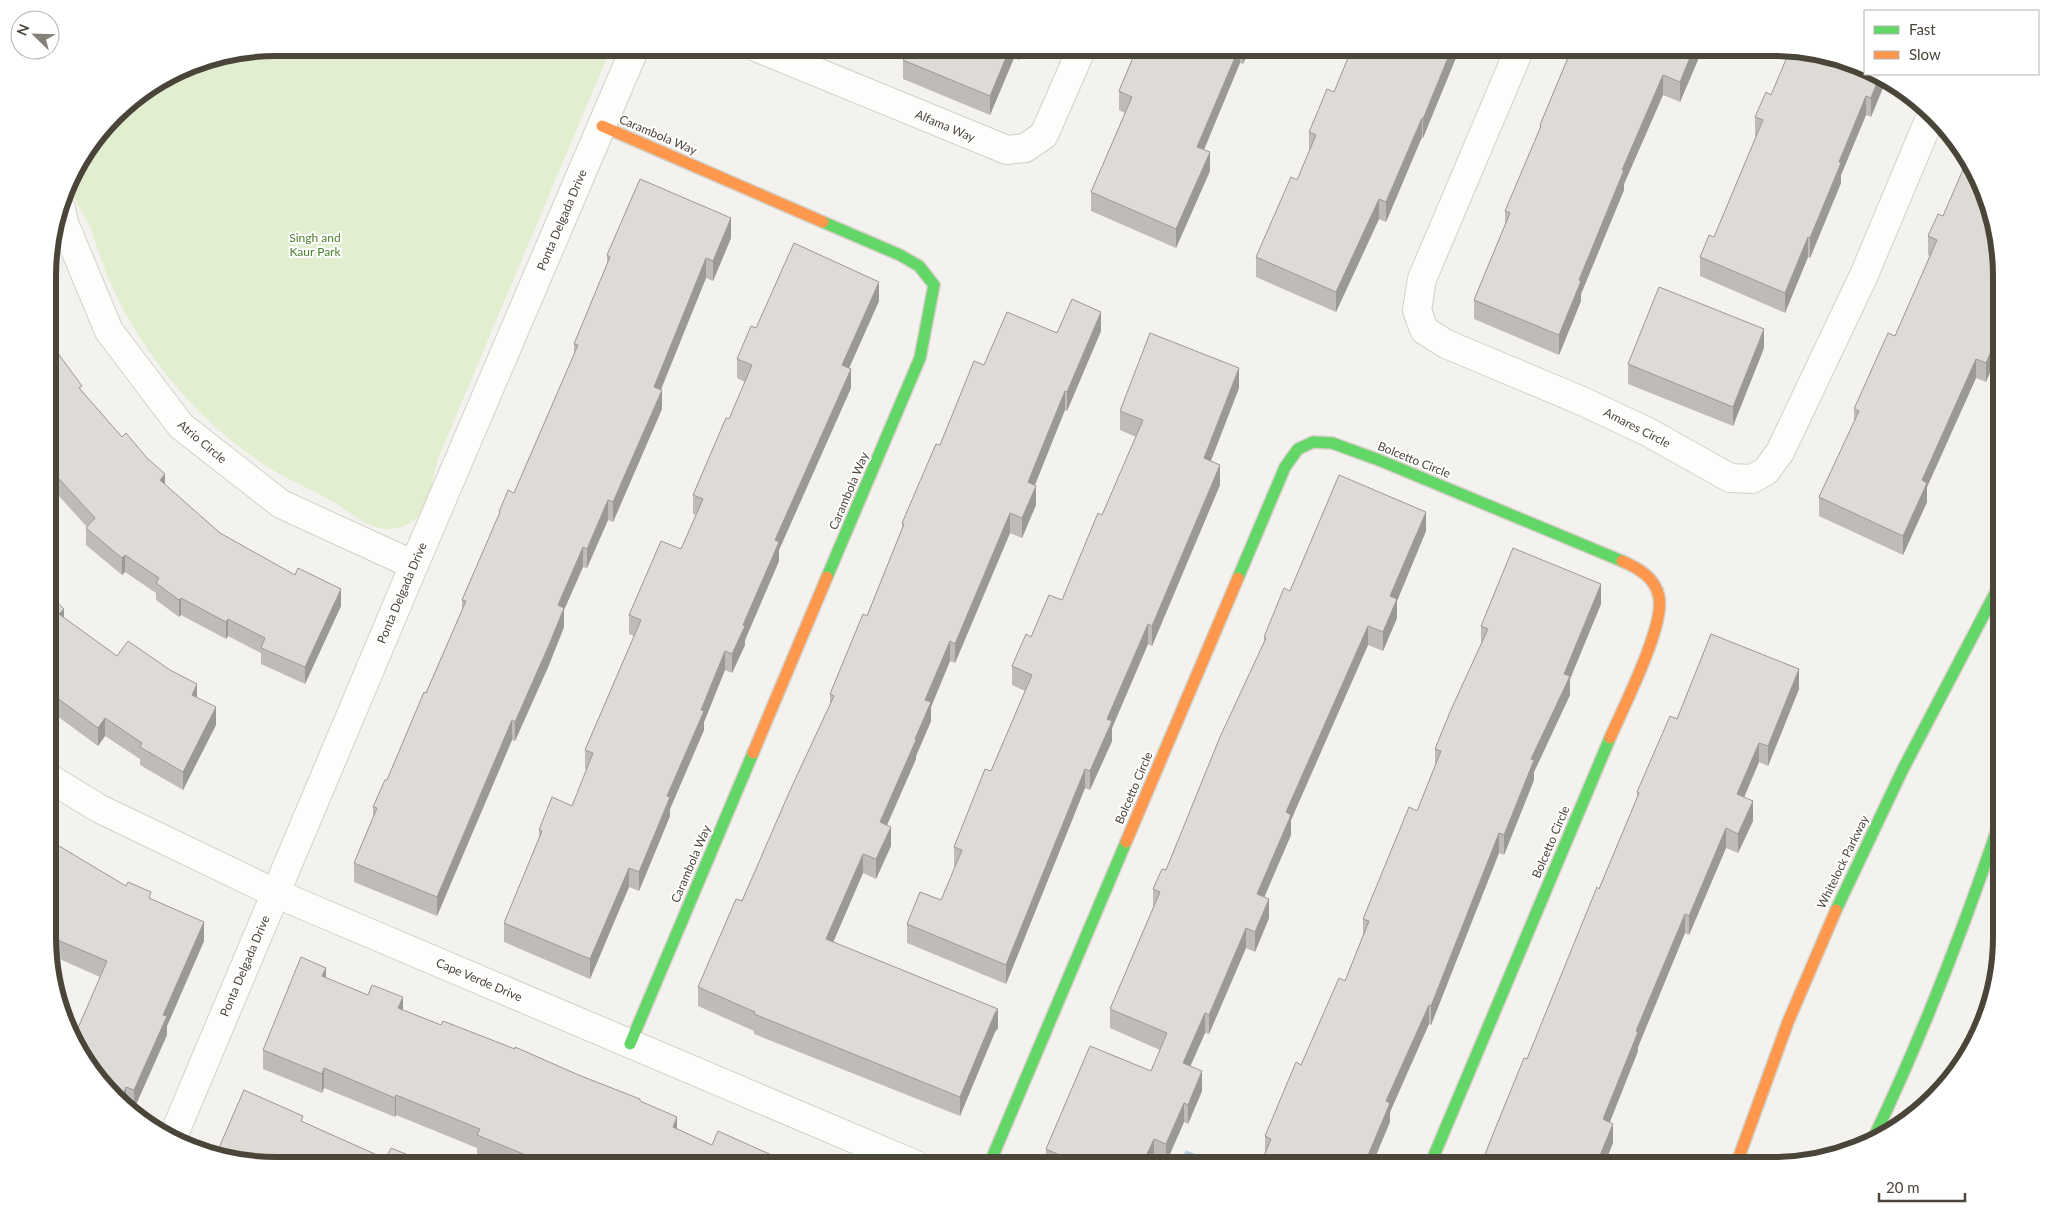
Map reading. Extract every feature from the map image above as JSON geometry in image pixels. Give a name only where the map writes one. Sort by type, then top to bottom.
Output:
[{"type":"street","name":"Ponta Delgada Drive","points":[[175,1132],[632,56]]},
{"type":"street","name":"Alfama Way","points":[[778,56],[1007,150],[1025,148],[1044,135],[1079,56]]},
{"type":"street","name":"Amares Circle","points":[[1517,56],[1422,279],[1417,310],[1424,330],[1446,344],[1582,401],[1648,432],[1730,478],[1752,479],[1766,471],[1780,452],[1864,275],[1928,121]]},
{"type":"street","name":"Carambola Way","points":[[602,126],[900,256],[919,266],[934,286],[920,358],[630,1044]]},
{"type":"street","name":"Atrio Circle","points":[[63,221],[109,330],[181,426],[281,504],[414,565]]},
{"type":"street","name":"Bolcetto Circle","points":[[992,1157],[1285,467],[1298,449],[1313,442],[1332,443],[1379,460],[1638,568],[1654,583],[1661,605],[1652,639],[1433,1157]]},
{"type":"street","name":"Whitelock Parkway","points":[[1739,1157],[1779,1043],[1832,917],[1883,810],[1993,597]]},
{"type":"street","name":"Cape Verde Drive","points":[[56,782],[100,809],[275,893],[897,1157]]},
{"type":"street","points":[[1877,1130],[1950,964],[1993,841]]},
{"type":"green space","name":"Singh and Kaur Park","points":[[276,56],[608,56],[440,454],[430,493],[423,511],[408,524],[396,528],[386,529],[366,523],[330,500],[276,472],[231,440],[190,402],[154,358],[124,311],[105,270],[90,227],[73,195],[79,179],[93,154],[111,131],[131,111],[154,93],[179,79],[233,60]]},
{"type":"water","points":[[1186,1150],[1202,1157],[1183,1157]]},
{"type":"building","points":[[905,56],[1007,56],[990,96],[903,60]]},
{"type":"building","points":[[1134,56],[1236,56],[1197,147],[1210,152],[1176,229],[1091,192],[1132,97],[1119,91]]},
{"type":"building","points":[[1349,56],[1449,56],[1386,202],[1379,199],[1336,292],[1256,257],[1291,177],[1297,180],[1316,135],[1309,132],[1327,89],[1334,92]]},
{"type":"building","points":[[1569,56],[1691,56],[1680,82],[1663,75],[1622,170],[1624,170],[1579,280],[1581,281],[1559,335],[1474,300],[1510,213],[1505,211]]},
{"type":"building","points":[[1787,57],[1816,60],[1830,64],[1857,73],[1877,83],[1871,98],[1866,96],[1839,162],[1841,163],[1785,293],[1700,257],[1709,235],[1714,237],[1763,120],[1755,117],[1766,92],[1771,95]]},
{"type":"building","points":[[1964,168],[1976,192],[1989,233],[1993,276],[1993,347],[1986,363],[1976,359],[1922,480],[1927,483],[1903,536],[1819,497],[1859,411],[1854,409],[1888,333],[1895,336],[1937,240],[1928,236],[1938,214],[1943,216]]},
{"type":"building","points":[[640,179],[731,218],[713,261],[706,258],[654,387],[662,390],[613,502],[608,500],[587,549],[583,547],[558,605],[564,608],[549,645],[515,722],[512,720],[437,897],[354,863],[377,808],[373,807],[385,780],[387,780],[424,692],[426,693],[466,601],[462,600],[508,490],[514,493],[578,345],[574,344],[610,257],[607,255]]},
{"type":"building","points":[[794,243],[879,282],[842,365],[851,369],[775,540],[779,542],[743,625],[745,626],[732,654],[725,651],[701,710],[704,711],[667,796],[670,797],[639,872],[629,868],[590,959],[504,923],[542,831],[539,830],[552,797],[572,806],[593,753],[585,750],[641,620],[629,615],[661,541],[681,549],[703,499],[693,495],[726,418],[729,419],[752,365],[737,359],[751,326],[756,328]]},
{"type":"building","points":[[1659,287],[1764,329],[1733,407],[1628,364]]},
{"type":"building","points":[[1072,299],[1101,312],[1067,392],[1065,391],[1028,482],[1036,486],[1022,518],[1010,513],[955,644],[950,641],[925,700],[931,702],[880,822],[891,827],[876,859],[863,854],[826,939],[998,1009],[960,1097],[754,1014],[755,1012],[698,987],[736,899],[742,901],[834,696],[830,694],[863,614],[867,616],[904,524],[902,523],[936,444],[940,445],[974,361],[984,365],[1007,312],[1057,333]]},
{"type":"building","points":[[1150,333],[1239,368],[1204,458],[1220,465],[1152,626],[1148,624],[1107,719],[1112,721],[1090,771],[1085,769],[1006,965],[907,924],[920,892],[941,900],[962,850],[954,847],[985,769],[991,771],[1032,675],[1012,666],[1026,634],[1031,637],[1049,595],[1062,600],[1098,513],[1102,515],[1143,420],[1120,411]]},
{"type":"building","points":[[56,351],[82,386],[79,388],[122,437],[126,433],[147,458],[165,474],[160,480],[220,533],[295,575],[298,568],[341,589],[305,667],[261,648],[265,638],[228,619],[226,622],[181,598],[179,600],[156,583],[159,578],[125,555],[122,558],[86,528],[95,518],[56,476]]},
{"type":"building","points":[[1339,475],[1426,512],[1390,596],[1397,599],[1383,632],[1368,626],[1286,812],[1291,815],[1257,894],[1269,899],[1255,932],[1246,928],[1209,1015],[1205,1013],[1183,1063],[1202,1071],[1188,1105],[1184,1103],[1166,1144],[1154,1139],[1146,1157],[1064,1157],[1046,1149],[1090,1046],[1151,1071],[1167,1033],[1110,1009],[1160,892],[1153,889],[1162,869],[1166,870],[1220,737],[1266,638],[1264,637],[1284,588],[1290,591]]},
{"type":"building","points":[[1513,548],[1601,584],[1564,674],[1570,676],[1531,759],[1534,760],[1504,835],[1499,833],[1431,1006],[1429,1005],[1386,1101],[1390,1103],[1367,1157],[1263,1157],[1271,1139],[1265,1136],[1296,1062],[1301,1065],[1339,978],[1345,981],[1369,921],[1363,919],[1409,807],[1417,811],[1441,751],[1435,749],[1488,629],[1481,626]]},
{"type":"building","points":[[56,602],[64,609],[59,614],[117,656],[128,641],[170,670],[197,684],[192,695],[216,707],[183,772],[140,747],[142,743],[105,718],[98,728],[56,697]]},
{"type":"building","points":[[1711,634],[1799,669],[1768,746],[1759,743],[1737,794],[1753,801],[1738,834],[1726,828],[1689,916],[1685,914],[1636,1031],[1638,1032],[1603,1119],[1613,1124],[1599,1157],[1484,1157],[1524,1058],[1527,1059],[1597,887],[1599,889],[1639,793],[1637,792],[1670,716],[1677,719]]},
{"type":"building","points":[[56,844],[126,886],[128,882],[151,892],[149,898],[204,922],[163,1015],[167,1016],[134,1090],[126,1087],[123,1094],[93,1059],[77,1030],[107,961],[56,939]]},
{"type":"building","points":[[301,957],[326,968],[322,976],[368,995],[372,985],[403,997],[398,1008],[441,1025],[443,1021],[515,1049],[515,1047],[640,1099],[640,1101],[677,1117],[673,1127],[712,1145],[718,1131],[776,1157],[531,1157],[477,1135],[480,1129],[396,1095],[395,1098],[324,1068],[322,1074],[263,1050]]},
{"type":"building","points":[[244,1090],[303,1116],[301,1121],[382,1157],[276,1157],[233,1153],[219,1149]]},
{"type":"building","points":[[391,1148],[413,1157],[387,1157]]},
{"type":"traffic: fast","points":[[823,222],[900,255],[919,266],[934,285],[920,358],[827,577]]},
{"type":"traffic: fast","points":[[1238,578],[1285,467],[1298,449],[1313,442],[1332,443],[1379,460],[1622,561]]},
{"type":"traffic: fast","points":[[1836,910],[1903,769],[1993,597]]},
{"type":"traffic: fast","points":[[1433,1157],[1610,738]]},
{"type":"traffic: fast","points":[[630,1044],[753,753]]},
{"type":"traffic: fast","points":[[1877,1130],[1942,981],[1993,841]]},
{"type":"traffic: fast","points":[[992,1157],[1126,842]]},
{"type":"traffic: slow","points":[[602,126],[823,222]]},
{"type":"traffic: slow","points":[[1610,738],[1642,667],[1656,627],[1659,610],[1659,597],[1654,584],[1640,570],[1622,561]]},
{"type":"traffic: slow","points":[[753,753],[827,577]]},
{"type":"traffic: slow","points":[[1126,842],[1238,578]]},
{"type":"traffic: slow","points":[[1739,1157],[1788,1022],[1836,910]]}]
